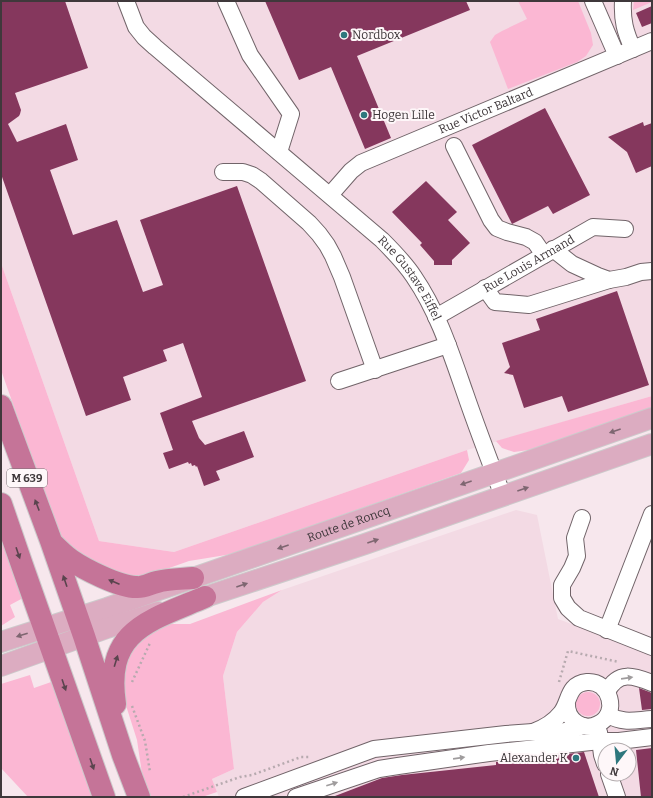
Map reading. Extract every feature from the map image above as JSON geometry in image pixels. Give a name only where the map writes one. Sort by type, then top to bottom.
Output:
[{"type":"highway","name":"M 639","points":[[1,406],[51,541],[64,632],[104,797]]},
{"type":"highway","name":"M 639","points":[[1,504],[123,755],[138,797]]},
{"type":"highway","points":[[51,541],[71,560],[96,574],[122,585],[142,587],[156,582],[193,578]]},
{"type":"highway","points":[[123,755],[112,682],[114,667],[119,652],[133,633],[146,623],[205,597]]},
{"type":"main road","name":"Route de Roncq","points":[[1,666],[64,632],[193,578],[652,418]]},
{"type":"main road","name":"Route de Roncq","points":[[1,642],[64,632],[205,597],[365,544],[652,444]]},
{"type":"street","name":"Rue Gustave Eiffel","points":[[126,1],[136,27],[144,37],[382,240],[414,277],[429,301],[448,345],[503,496]]},
{"type":"street","points":[[226,1],[250,55],[291,114],[279,152]]},
{"type":"street","points":[[592,1],[617,56]]},
{"type":"street","points":[[623,1],[622,11],[625,30],[633,49]]},
{"type":"street","name":"Rue Victor Baltard","points":[[330,195],[360,163],[652,41]]},
{"type":"street","points":[[454,146],[491,220],[497,228],[526,237],[548,252],[609,280]]},
{"type":"street","points":[[223,172],[243,172],[261,180],[309,223],[319,234],[327,245],[342,276],[374,370]]},
{"type":"street","name":"Rue Louis Armand","points":[[436,316],[593,226],[625,228]]},
{"type":"street","points":[[485,288],[495,302],[528,305],[609,280],[626,277],[641,272],[652,272]]},
{"type":"street","points":[[339,381],[448,345]]},
{"type":"street","points":[[607,630],[652,514]]},
{"type":"street","points":[[582,518],[575,538],[577,556],[562,585],[562,598],[568,608],[579,618],[652,647]]},
{"type":"street","points":[[607,692],[614,682],[625,677],[633,677],[652,683]]},
{"type":"street","points":[[244,797],[374,749],[533,732],[553,733],[572,730],[596,722],[611,705],[610,698],[602,687],[590,682],[583,683],[576,686],[568,696],[567,710],[572,719],[577,723],[596,722],[615,719],[626,721],[652,718]]},
{"type":"street","points":[[533,732],[543,728],[556,718],[567,703]]},
{"type":"street","points":[[596,722],[600,741]]},
{"type":"street","points":[[296,797],[379,769],[490,753],[652,737]]},
{"type":"street","points":[[611,782],[616,797]]},
{"type":"path","points":[[130,685],[151,642]]},
{"type":"path","points":[[558,686],[568,651],[625,664]]},
{"type":"path","points":[[132,706],[144,741],[150,773]]},
{"type":"path","points":[[183,797],[240,777],[252,775],[300,757],[313,756]]},
{"type":"shaded area","points":[[1,1],[652,1],[652,396],[467,450],[174,552],[99,541],[1,263]]},
{"type":"shaded area","points":[[518,1],[578,1],[591,33],[593,45],[586,56],[577,62],[508,89],[490,42],[495,35],[527,19]]},
{"type":"shaded area","points":[[634,1],[652,1],[652,2],[633,10]]},
{"type":"shaded area","points":[[1,263],[99,541],[174,552],[467,450],[469,460],[461,473],[232,554],[189,561],[155,573],[130,577],[94,561],[61,540],[1,370]]},
{"type":"shaded area","points":[[652,396],[652,410],[557,443],[514,452],[502,448],[496,441]]},
{"type":"shaded area","points":[[516,510],[537,515],[558,619],[652,654],[652,797],[219,797],[212,779],[234,769],[223,676],[237,632],[263,602],[282,590]]},
{"type":"shaded area","points":[[1,539],[23,598],[10,605],[15,617],[1,626]]},
{"type":"shaded area","points":[[282,590],[263,602],[237,632],[223,676],[234,769],[212,779],[217,792],[202,797],[150,797],[144,787],[137,740],[122,693],[125,661],[142,634],[158,624],[190,624]]},
{"type":"shaded area","points":[[30,675],[34,688],[54,681],[95,797],[28,797],[1,768],[1,684]]},
{"type":"shaded area","points":[[588,692],[597,695],[600,704],[597,713],[588,716],[579,713],[576,704],[579,695]]},
{"type":"building","points":[[1,1],[65,1],[88,68],[15,93],[21,110],[19,116],[8,124],[17,142],[66,124],[78,160],[50,170],[73,235],[117,220],[143,292],[163,285],[140,220],[237,186],[306,381],[192,421],[199,438],[205,445],[244,431],[254,457],[216,471],[220,480],[204,486],[197,466],[192,466],[191,463],[189,464],[188,462],[169,469],[163,453],[173,450],[160,413],[202,397],[183,343],[163,350],[167,361],[123,377],[131,400],[86,416],[1,174]]},
{"type":"building","name":"Nordbox","points":[[265,1],[466,1],[470,10],[357,56],[391,138],[365,149],[331,67],[299,80]]},
{"type":"building","points":[[652,6],[652,23],[642,27],[636,13]]},
{"type":"building","points":[[545,108],[590,195],[553,214],[548,206],[512,224],[472,145]]},
{"type":"building","points":[[643,122],[644,126],[652,123],[652,166],[636,173],[627,152],[608,137]]},
{"type":"building","points":[[426,181],[457,212],[448,220],[470,243],[452,260],[452,265],[434,265],[434,261],[420,245],[422,243],[392,212]]},
{"type":"building","points":[[617,291],[649,385],[568,412],[562,396],[524,408],[513,375],[504,373],[510,367],[502,343],[540,330],[536,319]]},
{"type":"building","points":[[639,688],[652,693],[652,709],[642,710]]},
{"type":"building","points":[[652,748],[652,797],[641,797],[637,750]]},
{"type":"building","points":[[584,752],[599,797],[335,797],[382,778],[496,765],[496,762]]},
{"type":"place","name":"Nordbox","points":[[344,35]]},
{"type":"place","name":"Hogen Lille","points":[[364,115]]},
{"type":"place","name":"Alexander K","points":[[576,758]]}]
